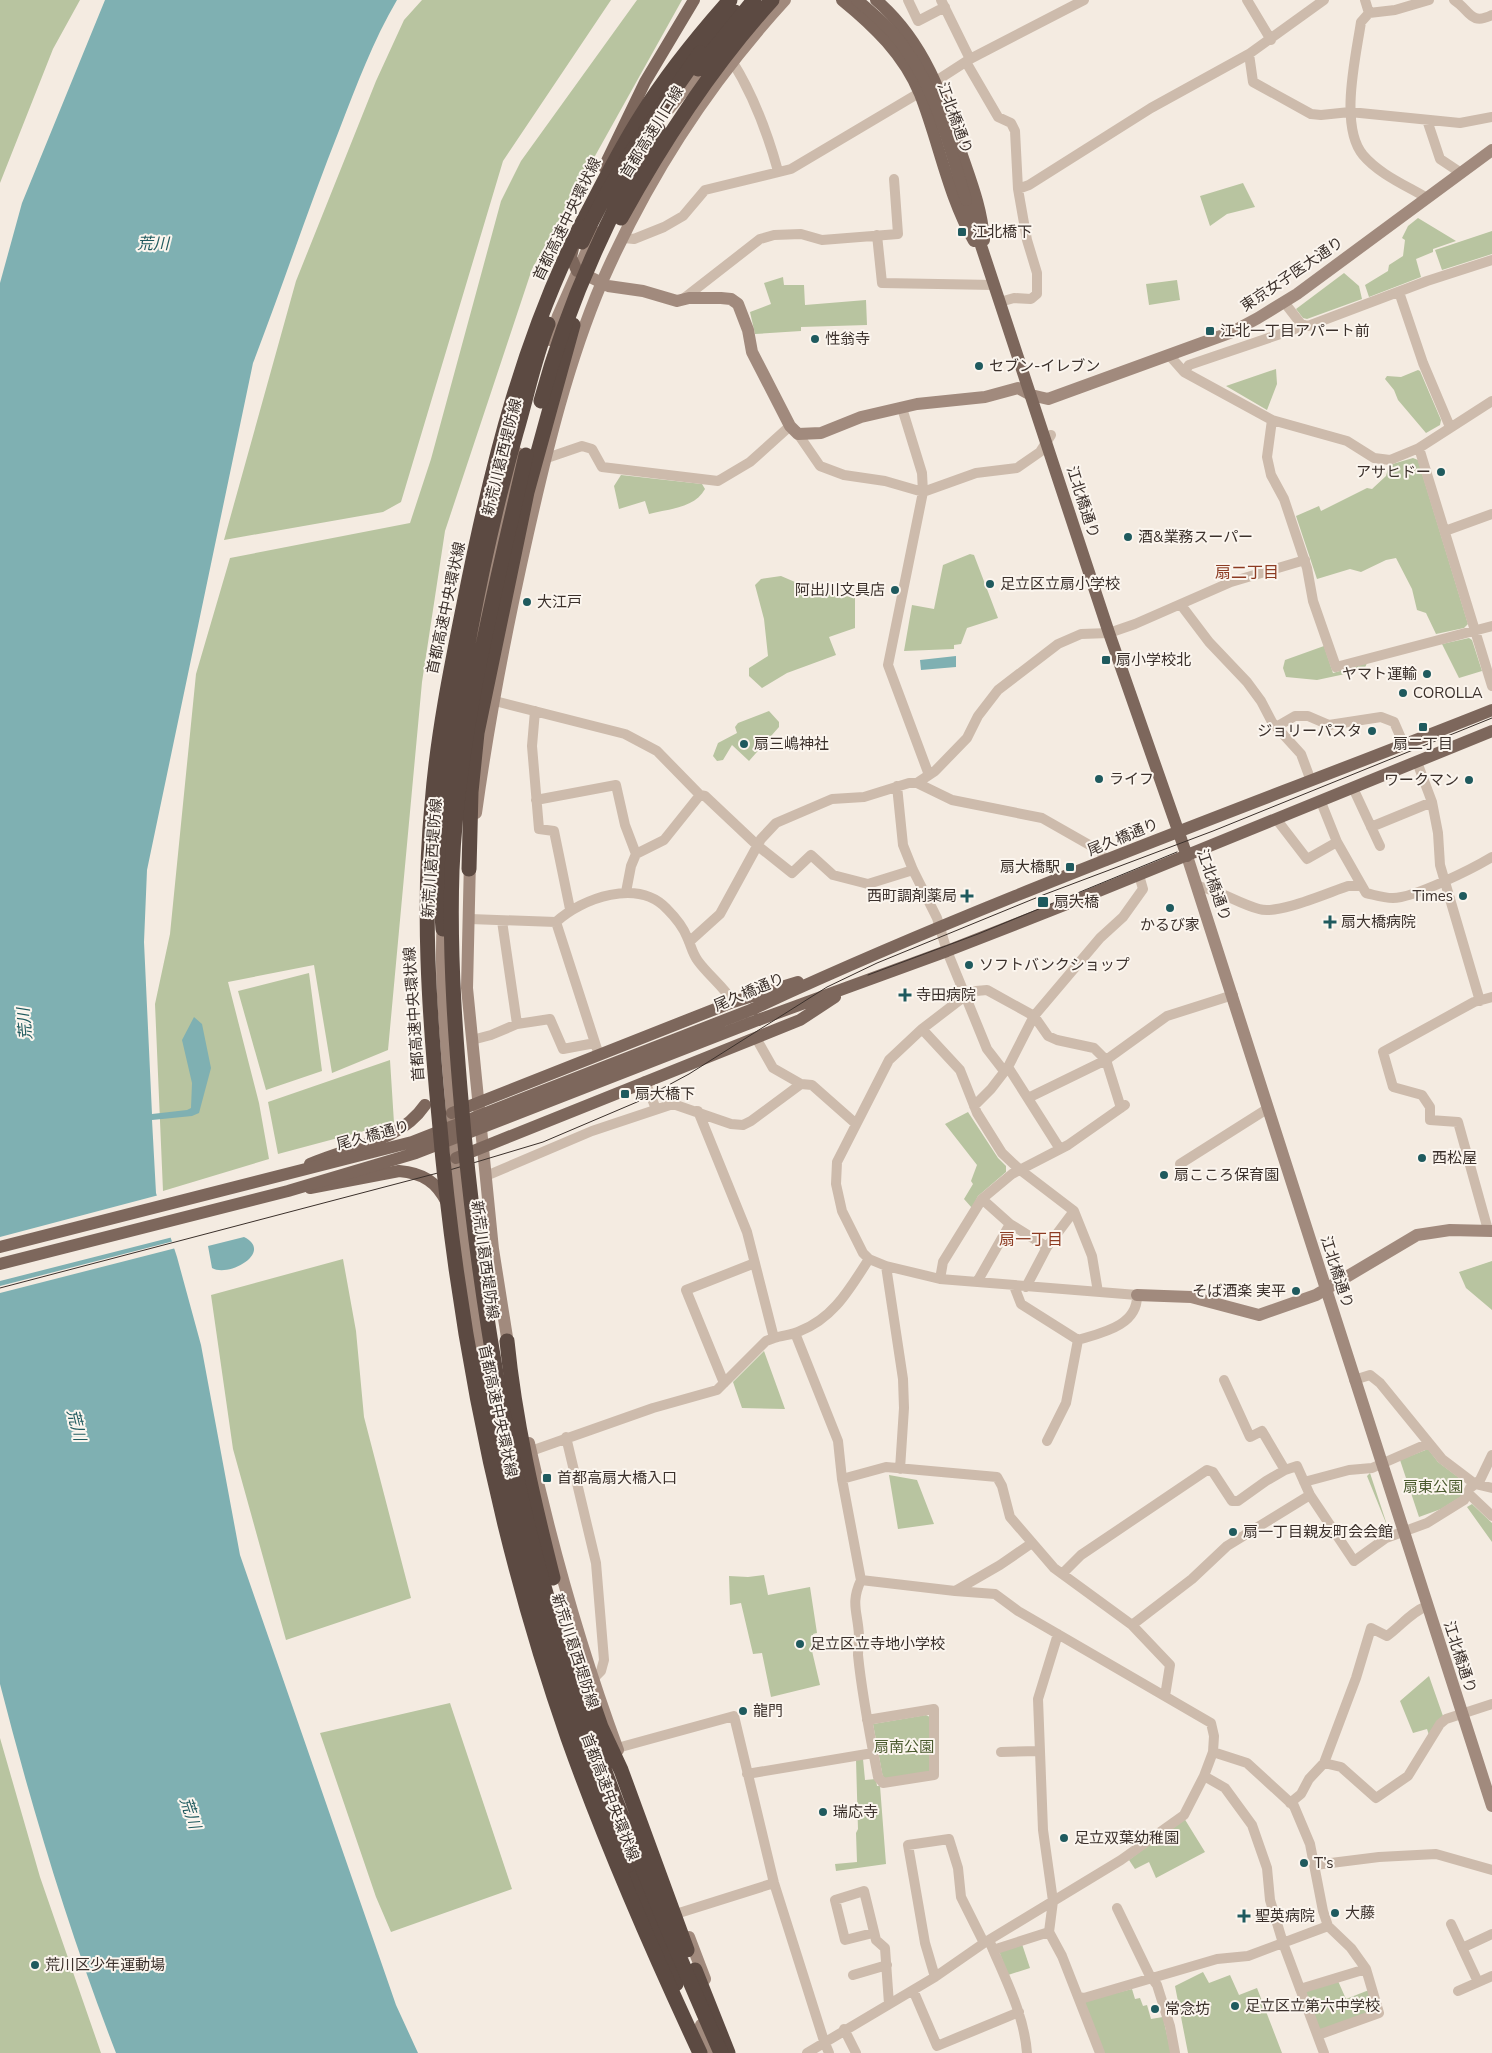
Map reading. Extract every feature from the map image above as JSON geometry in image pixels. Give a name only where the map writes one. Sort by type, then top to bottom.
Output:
[{"type":"highway","name":"首都高速中央環状線","points":[[701,2053],[644,1930],[585,1784],[535,1637],[507,1534],[481,1420],[459,1296],[445,1187],[426,936],[427,866],[438,742],[448,679],[495,459],[511,402],[542,312],[580,227],[625,142],[658,90],[691,45],[730,0]]},
{"type":"highway","name":"首都高速川口線","points":[[580,227],[630,146],[700,53],[746,0]]},
{"type":"highway","name":"首都高速中央環状線","points":[[721,2053],[623,1821],[591,1730],[543,1581],[516,1478],[492,1357],[470,1194],[453,988],[452,868],[457,806],[478,674],[526,455],[552,360],[576,295],[635,169],[684,88],[716,45],[754,0]]},
{"type":"highway","name":"首都高速川口線","points":[[582,297],[621,217],[669,135],[725,55],[772,0]]},
{"type":"highway","points":[[432,911],[439,874],[452,735],[479,586],[507,464],[541,342],[565,280],[601,203],[651,122],[700,53]]},
{"type":"highway","name":"首都高速中央環状線","points":[[541,401],[582,297]]},
{"type":"highway","points":[[469,869],[470,792],[477,734],[527,492],[563,355],[582,297]]},
{"type":"highway","points":[[439,874],[443,929]]},
{"type":"highway","points":[[507,1341],[512,1397],[553,1578],[601,1727],[621,1770],[674,1917],[728,2053]]},
{"type":"highway","points":[[482,1358],[503,1474]]},
{"type":"highway","points":[[484,1411],[532,1584],[579,1734],[701,2053]]},
{"type":"main road","points":[[694,0],[645,82],[593,192],[571,257],[577,271],[602,283],[618,288],[643,291],[677,301],[683,299],[721,298],[731,299],[738,304],[748,330],[752,352],[794,430]]},
{"type":"main road","name":"新荒川葛西堤防線","points":[[713,2053],[637,1871],[567,1683],[536,1582],[509,1478],[482,1358],[456,1158],[444,1008],[443,929],[451,808],[458,745],[487,587],[518,454],[542,363],[558,316],[577,271],[622,178],[659,120],[737,28],[764,0]]},
{"type":"main road","name":"新荒川葛西堤防線","points":[[735,2053],[679,1913],[593,1679],[563,1579],[531,1451],[507,1341],[493,1249],[477,1103],[467,988],[470,919],[469,869],[514,593],[544,460],[568,377],[602,283],[624,238],[677,142],[732,61],[785,0]]},
{"type":"main road","points":[[842,0],[866,19],[897,54],[919,93],[962,220],[986,263]]},
{"type":"main road","name":"江北橋通り","points":[[858,0],[896,36],[924,79],[934,103],[1031,395],[1049,439],[1109,633],[1177,832],[1187,856],[1233,995],[1267,1109],[1492,1806]]},
{"type":"main road","points":[[880,3],[914,41],[936,81],[982,216],[986,263]]},
{"type":"main road","name":"東京女子医大通り","points":[[794,430],[821,433],[861,418],[902,408],[985,397],[1018,388],[1031,395],[1048,399],[1232,332],[1284,302],[1492,150]]},
{"type":"main road","points":[[285,1175],[316,1161],[389,1136],[410,1122],[430,1097],[432,1083],[432,911],[437,805],[454,680],[470,608],[477,594],[487,587]]},
{"type":"main road","name":"尾久橋通り","points":[[0,1264],[288,1191],[452,1141],[756,1014],[829,974],[940,927],[1177,832],[1492,710]]},
{"type":"main road","name":"尾久橋通り","points":[[0,1247],[412,1142],[450,1129],[756,1014],[848,988],[947,951],[1277,820],[1492,731]]},
{"type":"main road","points":[[452,1113],[597,1049],[733,1002],[829,974]]},
{"type":"main road","points":[[456,1158],[800,1020],[848,988]]},
{"type":"main road","points":[[288,1191],[336,1185],[399,1171],[411,1172],[429,1179],[435,1184],[450,1208],[484,1411],[522,1567],[558,1686],[577,1736],[593,1755]]},
{"type":"main road","points":[[1137,1295],[1191,1298],[1259,1315],[1326,1290],[1417,1235],[1450,1230],[1490,1230]]},
{"type":"street","points":[[908,0],[918,21],[943,4],[968,60],[998,117],[1012,123],[1015,131],[1018,189],[1037,273],[1037,294],[1031,299],[1014,298],[1000,302]]},
{"type":"street","points":[[936,81],[968,60],[1084,0]]},
{"type":"street","points":[[1247,0],[1271,40]]},
{"type":"street","points":[[1018,189],[1029,185],[1151,108],[1249,54],[1324,0]]},
{"type":"street","points":[[1364,0],[1369,13]]},
{"type":"street","points":[[1427,198],[1390,178],[1362,154],[1350,112],[1361,22],[1369,13],[1394,10],[1429,0]]},
{"type":"street","points":[[1454,0],[1475,19],[1483,20],[1492,15]]},
{"type":"street","points":[[866,19],[880,3]]},
{"type":"street","points":[[1249,54],[1253,82],[1300,110],[1321,115],[1350,112],[1460,123],[1492,118]]},
{"type":"street","points":[[732,61],[748,86],[767,130],[778,171]]},
{"type":"street","points":[[624,238],[634,239],[664,227],[683,216],[705,190],[791,169],[919,93]]},
{"type":"street","points":[[1427,120],[1440,159],[1461,173]]},
{"type":"street","points":[[683,299],[760,239],[774,235],[801,234],[822,240],[898,234],[894,179]]},
{"type":"street","points":[[877,235],[882,283],[994,285]]},
{"type":"street","points":[[1184,372],[1189,365],[1308,326],[1492,260]]},
{"type":"street","points":[[1399,292],[1423,363],[1450,427]]},
{"type":"street","points":[[1284,302],[1304,326]]},
{"type":"street","points":[[1169,355],[1184,372],[1272,420],[1347,441],[1374,458],[1390,460],[1419,448],[1492,401]]},
{"type":"street","points":[[902,408],[922,473],[923,492],[888,665],[929,775]]},
{"type":"street","points":[[1272,420],[1267,457],[1272,475],[1284,499],[1305,560],[1313,601],[1336,667],[1442,637],[1476,632],[1492,626]]},
{"type":"street","points":[[544,460],[582,446],[592,449],[602,467],[718,481],[750,462],[794,430],[820,466],[844,475],[885,481],[923,492],[976,473],[1017,468],[1040,452],[1049,439]]},
{"type":"street","points":[[1419,448],[1492,686]]},
{"type":"street","points":[[1445,531],[1492,514]]},
{"type":"street","points":[[689,942],[720,914],[758,846],[776,823],[832,798],[864,797],[897,786],[917,783],[929,775],[967,738],[978,716],[998,690],[1058,644],[1081,634],[1109,633],[1160,615],[1231,582],[1305,560]]},
{"type":"street","points":[[1181,605],[1209,642],[1247,682],[1276,727],[1301,754],[1312,781]]},
{"type":"street","points":[[495,701],[633,738],[660,754],[700,795],[705,796],[758,846],[792,873],[811,855],[833,875],[868,884],[913,870]]},
{"type":"street","points":[[535,711],[532,746],[539,829],[554,831],[570,909]]},
{"type":"street","points":[[1276,727],[1295,716],[1314,717],[1329,725],[1381,717],[1394,722],[1404,745]]},
{"type":"street","points":[[1418,762],[1432,802],[1438,834],[1440,865],[1480,1000]]},
{"type":"street","points":[[917,783],[952,800],[1042,818],[1100,850],[1106,861]]},
{"type":"street","points":[[536,800],[616,785],[625,825],[636,854]]},
{"type":"street","points":[[897,786],[903,845],[940,927],[947,951],[987,1048],[1028,1098],[1060,1149]]},
{"type":"street","points":[[1353,788],[1380,846]]},
{"type":"street","points":[[626,892],[631,866],[636,854],[664,840],[700,795]]},
{"type":"street","points":[[1321,802],[1337,842],[1360,886],[1366,893],[1394,898],[1445,880],[1471,869],[1492,857]]},
{"type":"street","points":[[1372,827],[1432,802]]},
{"type":"street","points":[[1277,820],[1307,859],[1337,842]]},
{"type":"street","points":[[974,1106],[991,1090],[1006,1069],[1034,1016],[1100,938],[1122,917],[1143,889],[1139,875]]},
{"type":"street","points":[[1197,886],[1214,890],[1260,910],[1276,911],[1348,886],[1360,886]]},
{"type":"street","points":[[470,919],[556,922],[570,909],[596,898],[626,892],[660,903],[679,924],[697,959],[733,1002]]},
{"type":"street","points":[[502,921],[517,1024]]},
{"type":"street","points":[[472,1040],[491,1035],[517,1024],[550,1019],[563,1049],[597,1049],[556,922]]},
{"type":"street","points":[[940,1279],[944,1262],[982,1199],[1019,1169],[1060,1149],[1123,1107],[1106,1060],[1094,1048],[1057,1040],[1048,1036],[1034,1016],[987,990],[976,991],[965,996],[922,1029],[889,1060],[837,1162],[836,1184],[842,1211],[863,1253],[869,1259],[886,1266],[940,1279],[1137,1295],[1137,1304],[1130,1318],[1115,1328],[1078,1340]]},
{"type":"street","points":[[1028,1098],[1106,1060],[1168,1016],[1233,995]]},
{"type":"street","points":[[1490,1230],[1458,1122],[1430,1120],[1430,1107],[1422,1094],[1393,1087],[1383,1052],[1480,1000],[1492,997]]},
{"type":"street","points":[[922,1029],[960,1070],[974,1106],[1002,1153],[1019,1169],[1074,1211],[1092,1256],[1098,1292]]},
{"type":"street","points":[[756,1038],[773,1068],[801,1084],[812,1085],[856,1123]]},
{"type":"street","points":[[645,1081],[656,1109]]},
{"type":"street","points":[[486,1176],[592,1131],[673,1104],[732,1124],[743,1124],[751,1121],[801,1084]]},
{"type":"street","points":[[1180,1164],[1267,1109]]},
{"type":"street","points":[[698,1111],[747,1232],[774,1338]]},
{"type":"street","points":[[982,1199],[1010,1224],[1048,1247]]},
{"type":"street","points":[[1026,1287],[1048,1247],[1074,1211]]},
{"type":"street","points":[[977,1282],[1010,1224]]},
{"type":"street","points":[[531,1451],[566,1437],[653,1408],[718,1390],[766,1341],[795,1333],[823,1319],[843,1299],[869,1259]]},
{"type":"street","points":[[724,1383],[686,1290],[755,1263]]},
{"type":"street","points":[[886,1266],[903,1379],[904,1408],[900,1469]]},
{"type":"street","points":[[1014,1286],[1021,1304],[1078,1340]]},
{"type":"street","points":[[795,1333],[838,1441],[842,1479],[861,1580],[853,1603],[858,1625],[858,1653],[868,1720],[873,1753],[878,1777],[883,1783],[934,1774],[934,1709],[868,1720]]},
{"type":"street","points":[[1047,1442],[1066,1403],[1078,1340]]},
{"type":"street","points":[[1354,1380],[1370,1376],[1380,1383],[1442,1459],[1475,1484],[1492,1488]]},
{"type":"street","points":[[1224,1380],[1250,1437],[1262,1431],[1285,1470]]},
{"type":"street","points":[[566,1437],[596,1563],[604,1660],[601,1671],[593,1679]]},
{"type":"street","points":[[1304,1482],[1349,1470],[1365,1470],[1430,1443]]},
{"type":"street","points":[[1062,1574],[1081,1555],[1207,1470],[1213,1472],[1232,1501],[1238,1501],[1285,1470],[1297,1466],[1310,1495],[1354,1561],[1386,1538],[1435,1519],[1464,1500],[1469,1494],[1470,1488],[1480,1480],[1492,1455]]},
{"type":"street","points":[[842,1479],[886,1466],[900,1469],[997,1477],[1002,1486],[1010,1517],[1054,1568],[1132,1625],[1170,1665],[1165,1696]]},
{"type":"street","points":[[1469,1494],[1492,1516]]},
{"type":"street","points":[[1132,1625],[1192,1579],[1227,1546],[1310,1495]]},
{"type":"street","points":[[955,1591],[1000,1566],[1032,1543]]},
{"type":"street","points":[[807,2053],[844,2029],[989,1944],[1053,1901],[1121,1860],[1184,1815],[1204,1776],[1213,1752],[1214,1736],[1211,1723],[1058,1634],[995,1594],[861,1580]]},
{"type":"street","points":[[1290,1803],[1301,1794],[1308,1779],[1324,1763],[1356,1678],[1371,1628],[1388,1636],[1415,1610],[1427,1606]]},
{"type":"street","points":[[1058,1634],[1038,1699],[1043,1830],[1053,1901],[1049,1932],[1062,1956],[1100,2053]]},
{"type":"street","points":[[1324,1763],[1341,1768],[1376,1798],[1408,1776],[1440,1724],[1446,1719],[1492,1704]]},
{"type":"street","points":[[593,1755],[734,1716],[774,1883],[824,2041],[830,2053]]},
{"type":"street","points":[[1000,1752],[1039,1751]]},
{"type":"street","points":[[1213,1752],[1247,1763],[1290,1803],[1310,1844],[1322,1911],[1328,1926],[1351,1948],[1366,1969],[1379,2013],[1318,2035]]},
{"type":"street","points":[[747,1774],[873,1753]]},
{"type":"street","points":[[1204,1776],[1225,1788],[1252,1825],[1267,1868],[1270,1900],[1283,1944],[1324,2053]]},
{"type":"street","points":[[935,1977],[925,1943],[908,1845],[949,1839],[958,1868],[961,1897],[989,1944],[1019,2012],[1026,2034],[1027,2053]]},
{"type":"street","points":[[1315,1865],[1379,1857],[1436,1854],[1492,1870]]},
{"type":"street","points":[[679,1913],[774,1883]]},
{"type":"street","points":[[873,1933],[845,1940],[835,1900],[864,1891],[873,1933],[876,1940],[885,1948],[889,2004]]},
{"type":"street","points":[[1117,1908],[1157,1985],[1170,2026],[1175,2053]]},
{"type":"street","points":[[1451,1924],[1478,1982]]},
{"type":"street","points":[[1078,1997],[1084,1998],[1153,1979],[1216,1959],[1248,1956],[1328,1926]]},
{"type":"street","points":[[989,1944],[1049,1932]]},
{"type":"street","points":[[1462,1948],[1492,1934]]},
{"type":"street","points":[[853,1975],[886,1966]]},
{"type":"street","points":[[1300,1989],[1366,1969]]},
{"type":"street","points":[[1458,1991],[1492,1976]]},
{"type":"street","points":[[913,1990],[937,2046],[1019,2012]]},
{"type":"street","points":[[844,2029],[856,2053]]},
{"type":"green space","points":[[0,0],[80,0],[53,49],[0,183]]},
{"type":"green space","points":[[422,0],[611,0],[503,161],[401,502],[383,512],[224,540],[296,281],[376,81],[404,20]]},
{"type":"green space","points":[[637,0],[682,0],[532,269],[445,531],[422,682],[388,1050],[332,1073],[314,965],[228,982],[259,1103],[269,1159],[163,1191],[155,1004],[170,934],[196,674],[230,558],[410,523],[431,459],[501,201],[521,161]]},
{"type":"green space","points":[[1243,183],[1255,207],[1227,214],[1210,226],[1200,196]]},
{"type":"green space","points":[[1418,218],[1456,241],[1433,249],[1433,252],[1416,259],[1421,277],[1369,297],[1365,285],[1388,271],[1389,265],[1403,256],[1405,240],[1402,238],[1408,226]]},
{"type":"green space","points":[[1492,231],[1492,254],[1442,270],[1435,250]]},
{"type":"green space","points":[[1344,273],[1359,286],[1362,299],[1307,319],[1303,318],[1296,309]]},
{"type":"green space","points":[[783,277],[784,285],[804,285],[805,305],[866,300],[867,325],[801,327],[801,331],[755,334],[750,312],[771,304],[764,283]]},
{"type":"green space","points":[[1177,280],[1180,300],[1149,305],[1146,284]]},
{"type":"green space","points":[[1276,369],[1277,384],[1267,410],[1226,386]]},
{"type":"green space","points":[[1418,370],[1441,420],[1440,425],[1426,433],[1398,400],[1394,390],[1385,379],[1387,376],[1401,377]]},
{"type":"green space","points":[[1413,458],[1418,460],[1468,624],[1464,628],[1436,634],[1426,613],[1417,610],[1412,589],[1396,558],[1386,560],[1361,572],[1350,569],[1317,579],[1296,516],[1319,506],[1321,511],[1367,488],[1372,489],[1386,476],[1389,465]]},
{"type":"green space","points":[[621,475],[702,484],[705,489],[695,500],[672,509],[649,514],[645,501],[619,509],[614,486]]},
{"type":"green space","points":[[970,554],[974,555],[998,618],[967,628],[961,644],[954,645],[954,649],[904,651],[912,605],[934,609],[943,565]]},
{"type":"green space","points":[[781,576],[823,594],[855,597],[855,628],[829,637],[836,655],[787,673],[762,688],[749,676],[749,668],[768,656],[764,619],[755,585],[761,579]]},
{"type":"green space","points":[[1469,638],[1472,640],[1482,671],[1459,678],[1442,644]]},
{"type":"green space","points":[[1324,646],[1333,673],[1367,663],[1364,670],[1317,680],[1286,677],[1283,668],[1285,660]]},
{"type":"green space","points":[[769,711],[779,722],[779,727],[749,761],[732,745],[723,760],[717,761],[713,756],[718,743],[737,733],[735,727],[738,723]]},
{"type":"green space","points":[[309,973],[322,1071],[266,1090],[238,991]]},
{"type":"green space","points":[[390,1060],[394,1123],[278,1154],[268,1102]]},
{"type":"green space","points":[[968,1112],[998,1158],[1006,1166],[1006,1172],[978,1196],[972,1208],[964,1199],[973,1184],[971,1181],[977,1165],[945,1124]]},
{"type":"green space","points":[[343,1259],[356,1331],[364,1417],[411,1598],[286,1640],[233,1449],[211,1295]]},
{"type":"green space","points":[[1492,1261],[1492,1310],[1466,1288],[1459,1272]]},
{"type":"green space","points":[[764,1351],[785,1409],[742,1408],[733,1382]]},
{"type":"green space","name":"扇東公園","points":[[1428,1449],[1438,1462],[1462,1480],[1464,1487],[1462,1496],[1441,1509],[1419,1517],[1400,1460]]},
{"type":"green space","points":[[1370,1473],[1388,1528],[1367,1476]]},
{"type":"green space","points":[[889,1475],[917,1480],[934,1524],[898,1529]]},
{"type":"green space","points":[[1472,1504],[1492,1523],[1492,1542],[1467,1507]]},
{"type":"green space","points":[[764,1575],[768,1595],[810,1587],[817,1633],[813,1634],[816,1650],[812,1651],[820,1685],[771,1697],[762,1653],[753,1654],[741,1603],[730,1605],[729,1576],[748,1577]]},
{"type":"green space","points":[[1429,1676],[1443,1716],[1429,1735],[1427,1729],[1413,1733],[1400,1701]]},
{"type":"green space","points":[[450,1703],[512,1889],[391,1932],[376,1897],[320,1733]]},
{"type":"green space","name":"扇南公園","points":[[926,1715],[930,1717],[931,1770],[926,1773],[888,1779],[883,1778],[873,1724]]},
{"type":"green space","name":"荒川区少年運動場","points":[[0,1738],[40,1877],[101,2053],[0,2053]]},
{"type":"green space","points":[[863,1759],[865,1780],[876,1779],[877,1786],[880,1786],[886,1864],[836,1871],[835,1864],[857,1862],[856,1760]]},
{"type":"green space","points":[[1184,1818],[1205,1852],[1156,1878],[1149,1862],[1135,1869],[1129,1860]]},
{"type":"green space","points":[[1022,1944],[1030,1968],[1008,1975],[999,1951]]},
{"type":"green space","points":[[1203,1972],[1209,1983],[1230,1975],[1239,1995],[1257,1988],[1282,2053],[1188,2053],[1175,1986]]},
{"type":"green space","points":[[1338,1981],[1346,1999],[1369,1990],[1373,2007],[1371,2012],[1323,2030],[1317,2028],[1305,1990]]},
{"type":"green space","points":[[1132,1989],[1135,1999],[1140,1998],[1143,2006],[1147,2005],[1151,2019],[1163,2017],[1171,2053],[1104,2053],[1084,2001]]},
{"type":"water","name":"荒川","points":[[105,0],[397,0],[373,47],[353,95],[253,363],[147,870],[144,942],[152,1114],[191,1108],[192,1083],[182,1040],[194,1017],[202,1024],[211,1068],[199,1113],[192,1116],[152,1120],[156,1193],[177,1257],[201,1345],[240,1555],[396,2005],[418,2053],[116,2053],[52,1870],[0,1684],[0,283],[22,203]]},
{"type":"water","points":[[956,656],[956,667],[921,670],[920,660]]},
{"type":"water","points":[[244,1237],[252,1243],[254,1250],[252,1256],[246,1262],[238,1267],[228,1269],[219,1270],[212,1268],[208,1246]]},
{"type":"pier","points":[[159,1195],[173,1237],[0,1281],[0,1237]]},
{"type":"pier","points":[[174,1241],[176,1248],[0,1293],[0,1286]]},
{"type":"tram line","points":[[0,1288],[453,1169],[543,1142],[637,1102],[689,1074],[827,987],[877,963],[1043,895],[1213,831],[1492,718]]},
{"type":"tram line","points":[[868,975],[978,934],[1177,852]]},
{"type":"place","name":"江北橋下","points":[[962,232]]},
{"type":"place","name":"江北一丁目アパート前","points":[[1210,331]]},
{"type":"place","name":"性翁寺","points":[[815,339]]},
{"type":"place","name":"セブン-イレブン","points":[[979,366]]},
{"type":"place","name":"アサヒドー","points":[[1441,472]]},
{"type":"place","name":"酒&業務スーパー","points":[[1128,537]]},
{"type":"place","name":"足立区立扇小学校","points":[[990,584]]},
{"type":"place","name":"阿出川文具店","points":[[895,590]]},
{"type":"place","name":"大江戸","points":[[527,602]]},
{"type":"place","name":"扇小学校北","points":[[1106,660]]},
{"type":"place","name":"ヤマト運輸","points":[[1427,674]]},
{"type":"place","name":"COROLLA","points":[[1403,693]]},
{"type":"place","name":"扇二丁目","points":[[1423,727]]},
{"type":"place","name":"ジョリーパスタ","points":[[1372,731]]},
{"type":"place","name":"扇三嶋神社","points":[[744,744]]},
{"type":"place","name":"ライフ","points":[[1099,779]]},
{"type":"place","name":"ワークマン","points":[[1469,780]]},
{"type":"place","name":"扇大橋駅","points":[[1070,867]]},
{"type":"place","name":"西町調剤薬局","points":[[967,896]]},
{"type":"place","name":"Times","points":[[1463,896]]},
{"type":"place","name":"扇大橋","points":[[1043,902]]},
{"type":"place","name":"かるび家","points":[[1170,908]]},
{"type":"place","name":"扇大橋病院","points":[[1330,922]]},
{"type":"place","name":"ソフトバンクショップ","points":[[969,965]]},
{"type":"place","name":"寺田病院","points":[[905,995]]},
{"type":"place","name":"扇大橋下","points":[[625,1094]]},
{"type":"place","name":"西松屋","points":[[1422,1158]]},
{"type":"place","name":"扇こころ保育園","points":[[1164,1175]]},
{"type":"place","name":"そば酒楽 実平","points":[[1296,1291]]},
{"type":"place","name":"首都高扇大橋入口","points":[[547,1478]]},
{"type":"place","name":"扇一丁目親友町会会館","points":[[1233,1532]]},
{"type":"place","name":"足立区立寺地小学校","points":[[800,1644]]},
{"type":"place","name":"龍門","points":[[743,1711]]},
{"type":"place","name":"瑞応寺","points":[[823,1812]]},
{"type":"place","name":"足立双葉幼稚園","points":[[1064,1838]]},
{"type":"place","name":"T’s","points":[[1304,1863]]},
{"type":"place","name":"大藤","points":[[1335,1913]]},
{"type":"place","name":"聖英病院","points":[[1244,1916]]},
{"type":"place","name":"荒川区少年運動場","points":[[35,1965]]},
{"type":"place","name":"足立区立第六中学校","points":[[1235,2006]]},
{"type":"place","name":"常念坊","points":[[1155,2009]]},
{"type":"district","name":"扇二丁目","points":[[1247,573]]},
{"type":"district","name":"扇一丁目","points":[[1031,1240]]}]
